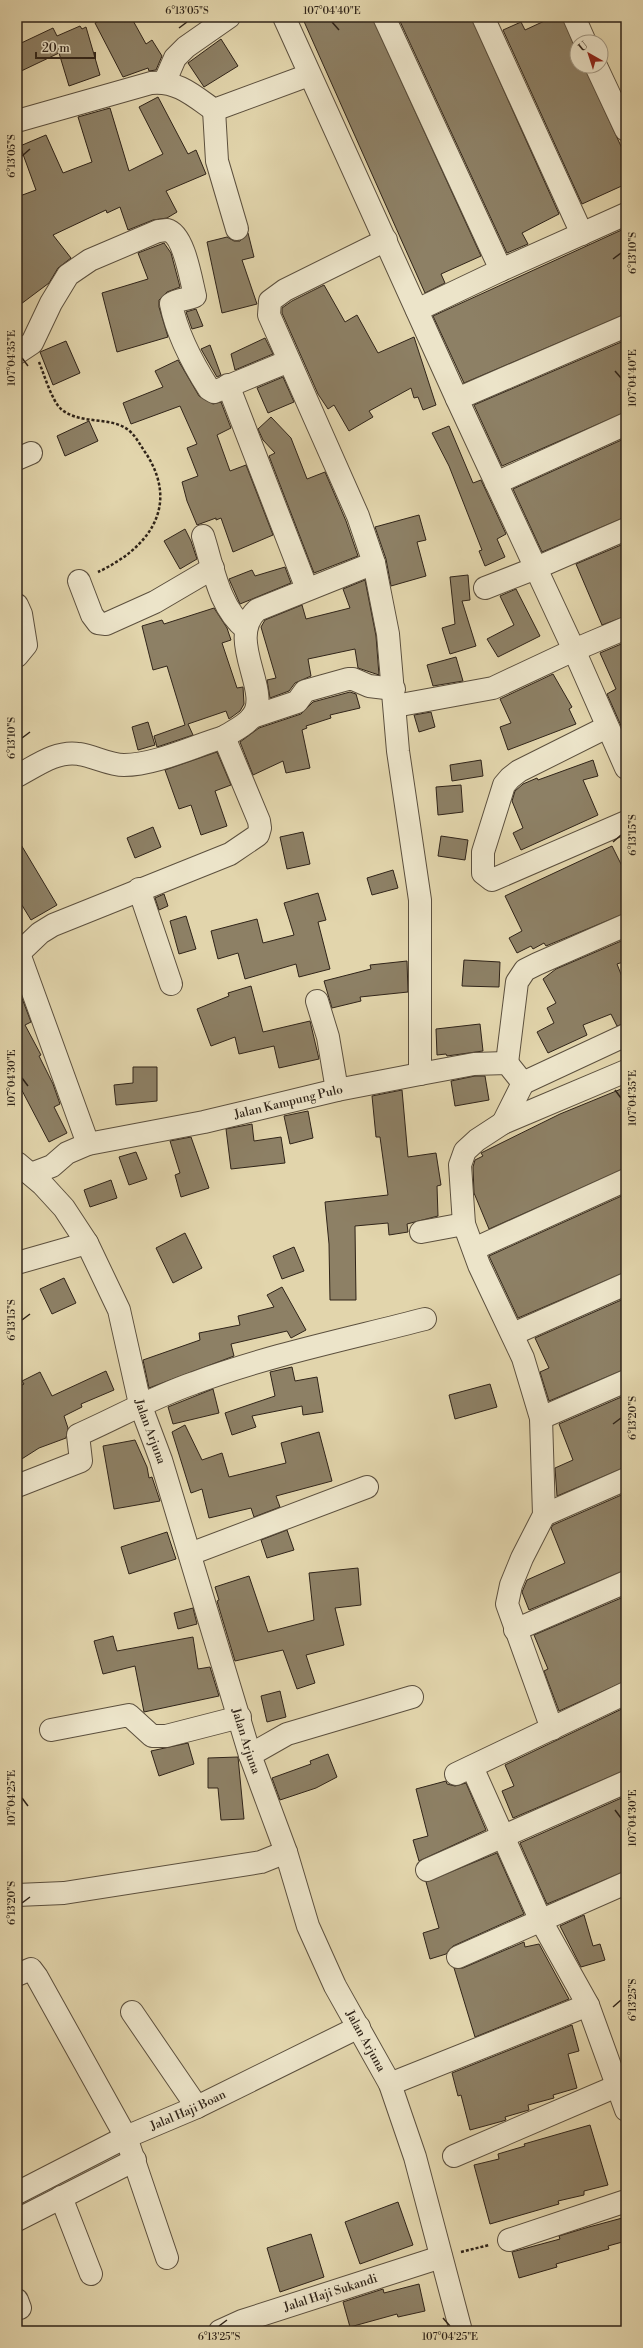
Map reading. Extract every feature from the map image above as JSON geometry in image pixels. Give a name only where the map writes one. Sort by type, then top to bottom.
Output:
[{"type":"street","points":[[164,81],[175,58],[186,48],[229,17]]},
{"type":"street","points":[[284,17],[309,75],[386,240],[456,399],[574,650],[626,768]]},
{"type":"street","points":[[384,17],[501,270]]},
{"type":"street","points":[[483,17],[582,234]]},
{"type":"street","points":[[574,17],[581,34]]},
{"type":"street","points":[[600,74],[626,130]]},
{"type":"street","points":[[214,110],[309,75]]},
{"type":"street","points":[[18,119],[151,82],[164,81],[192,94],[214,110]]},
{"type":"street","points":[[214,110],[217,161],[237,230]]},
{"type":"street","points":[[416,310],[626,214]]},
{"type":"street","points":[[25,348],[68,275],[90,260],[158,231],[166,230],[174,234],[180,241],[195,296],[171,304],[177,328],[209,389],[214,392],[289,361]]},
{"type":"street","points":[[386,240],[285,290],[270,301],[270,315],[358,516],[374,563],[388,634],[398,751],[420,900],[420,1074]]},
{"type":"street","points":[[456,399],[626,326]]},
{"type":"street","points":[[228,386],[307,589]]},
{"type":"street","points":[[496,483],[626,424]]},
{"type":"street","points":[[485,588],[536,568],[626,529]]},
{"type":"street","points":[[203,536],[226,607],[236,622],[246,629]]},
{"type":"street","points":[[252,717],[257,708],[257,696],[244,633],[248,618],[257,610],[374,563]]},
{"type":"street","points":[[79,581],[92,615],[98,623],[106,624],[155,602],[213,568]]},
{"type":"street","points":[[17,605],[21,614],[26,645],[17,656]]},
{"type":"street","points":[[17,776],[45,761],[65,753],[80,754],[123,765],[147,763],[224,737],[252,717],[297,702],[305,691],[348,679],[353,679],[394,697],[493,688],[574,650],[626,628]]},
{"type":"street","points":[[607,727],[519,771],[507,781],[483,852],[483,873],[492,880],[626,822]]},
{"type":"street","points":[[88,1144],[18,952],[40,933],[53,925],[139,889],[230,854],[258,835],[260,828],[258,821],[224,737]]},
{"type":"street","points":[[139,889],[171,984]]},
{"type":"street","points":[[523,1083],[507,1063],[517,982],[520,975],[536,964],[626,925]]},
{"type":"street","points":[[317,1002],[328,1037],[336,1090]]},
{"type":"street","points":[[504,1123],[523,1083],[626,1035]]},
{"type":"street","name":"Jalan Kampung Pulo","points":[[36,1172],[68,1153],[88,1144],[204,1122],[336,1090],[474,1064],[507,1063]]},
{"type":"street","points":[[552,1729],[515,1630],[507,1604],[511,1585],[522,1558],[544,1515],[541,1418],[523,1358],[464,1224],[460,1165],[465,1151],[477,1140],[504,1123],[626,1071]]},
{"type":"street","name":"Jalan Arjuna","points":[[36,1172],[64,1208],[87,1243],[119,1310],[140,1404],[161,1460],[250,1755],[286,1852],[308,1926],[335,1986],[390,2084],[415,2157],[461,2331]]},
{"type":"street","points":[[474,1249],[626,1180]]},
{"type":"street","points":[[420,1232],[464,1224]]},
{"type":"street","points":[[17,1263],[87,1243]]},
{"type":"street","points":[[513,1334],[626,1284]]},
{"type":"street","points":[[17,1486],[81,1460],[78,1435],[124,1416],[140,1404],[240,1367],[425,1319]]},
{"type":"street","points":[[541,1418],[626,1381]]},
{"type":"street","points":[[544,1515],[626,1479]]},
{"type":"street","points":[[190,1554],[366,1487]]},
{"type":"street","points":[[515,1630],[626,1582]]},
{"type":"street","points":[[626,1693],[464,1771],[504,1836],[540,1919],[588,2005],[626,2110]]},
{"type":"street","points":[[250,1755],[287,1734],[412,1697]]},
{"type":"street","points":[[51,1730],[129,1715],[152,1736],[166,1736],[240,1718]]},
{"type":"street","points":[[427,1870],[626,1782]]},
{"type":"street","points":[[17,1895],[64,1893],[261,1862],[286,1852]]},
{"type":"street","points":[[458,1957],[540,1919],[625,1885]]},
{"type":"street","points":[[17,1975],[31,1969],[37,1977],[126,2137],[167,2258]]},
{"type":"street","points":[[390,2084],[588,2005]]},
{"type":"street","points":[[132,2012],[197,2107]]},
{"type":"street","name":"Jalal Haji Boan","points":[[17,2193],[126,2137],[197,2107],[358,2027]]},
{"type":"street","points":[[454,2156],[617,2086]]},
{"type":"street","points":[[17,2220],[135,2160]]},
{"type":"street","points":[[61,2197],[91,2274]]},
{"type":"street","points":[[508,2240],[626,2201]]},
{"type":"street","name":"Jalal Haji Sukandi","points":[[220,2331],[242,2321],[441,2257]]},
{"type":"path","points":[[25,348],[60,408],[68,413],[83,418],[110,422],[129,430],[154,467],[158,480],[160,497],[155,526],[140,545],[101,571],[79,581]]},
{"type":"path","points":[[441,2257],[508,2240]]},
{"type":"building","points":[[107,17],[131,17],[146,44],[152,40],[162,56],[156,70],[149,71],[148,68],[123,77],[95,23]]},
{"type":"building","points":[[302,17],[372,17],[481,256],[441,274],[445,283],[425,293]]},
{"type":"building","points":[[398,17],[471,17],[559,214],[522,233],[528,244],[507,253]]},
{"type":"building","points":[[553,17],[562,17],[570,34],[569,74],[588,74],[626,157],[626,184],[582,204],[503,30],[521,22],[525,30]]},
{"type":"building","points":[[80,26],[82,29],[86,27],[100,75],[69,86],[59,53],[17,73],[17,45],[53,28],[57,36]]},
{"type":"building","points":[[221,39],[238,66],[204,87],[188,63]]},
{"type":"building","points":[[158,97],[188,154],[196,150],[206,174],[166,191],[177,212],[167,218],[153,220],[128,230],[120,207],[107,213],[106,210],[53,235],[71,258],[58,268],[49,283],[17,307],[17,197],[36,190],[20,146],[46,135],[63,173],[92,162],[78,117],[110,108],[129,171],[163,154],[139,107]]},
{"type":"building","points":[[626,228],[626,314],[464,383],[433,316]]},
{"type":"building","points":[[248,233],[254,257],[242,260],[257,304],[222,313],[207,242],[227,237],[234,241],[240,241]]},
{"type":"building","points":[[164,243],[171,253],[180,287],[167,292],[159,300],[159,307],[168,337],[117,352],[102,293],[148,279],[138,253]]},
{"type":"building","points":[[324,285],[345,322],[357,315],[378,353],[414,337],[436,405],[423,410],[418,397],[414,398],[411,388],[369,411],[373,417],[349,431],[334,405],[328,409],[318,394],[282,313],[282,308],[292,301]]},
{"type":"building","points":[[196,309],[203,326],[192,329],[186,312]]},
{"type":"building","points":[[265,338],[273,354],[235,370],[231,354]]},
{"type":"building","points":[[626,340],[626,412],[502,466],[474,405]]},
{"type":"building","points":[[66,341],[80,373],[53,385],[40,352]]},
{"type":"building","points":[[210,345],[221,375],[217,377],[201,349]]},
{"type":"building","points":[[178,360],[199,396],[213,404],[221,402],[231,428],[217,435],[230,471],[246,465],[273,535],[233,552],[221,518],[216,520],[216,518],[197,525],[187,501],[182,482],[198,476],[187,448],[197,444],[180,406],[131,424],[123,403],[163,387],[155,371]]},
{"type":"building","points":[[283,377],[294,402],[268,413],[257,388]]},
{"type":"building","points":[[271,417],[291,438],[307,479],[325,472],[346,521],[358,556],[314,573],[269,456],[275,453],[263,440],[258,429]]},
{"type":"building","points":[[89,421],[98,441],[65,456],[57,436]]},
{"type":"building","points":[[449,426],[473,483],[481,480],[506,534],[497,539],[505,557],[485,566],[479,551],[482,550],[449,466],[432,433]]},
{"type":"building","points":[[626,438],[626,517],[542,552],[513,489]]},
{"type":"building","points":[[419,515],[426,540],[417,542],[426,576],[391,586],[386,559],[375,527]]},
{"type":"building","points":[[185,529],[197,559],[180,569],[164,541]]},
{"type":"building","points":[[626,543],[626,616],[602,625],[576,564]]},
{"type":"building","points":[[285,567],[291,583],[240,604],[229,579],[252,570],[255,576]]},
{"type":"building","points":[[468,575],[470,600],[462,601],[476,646],[450,654],[442,628],[455,624],[450,577]]},
{"type":"building","points":[[365,580],[376,636],[379,675],[358,668],[355,649],[308,659],[311,676],[295,683],[289,691],[270,698],[267,680],[276,678],[261,627],[265,620],[302,605],[306,619],[350,608],[343,589]]},
{"type":"building","points":[[516,589],[540,636],[498,657],[487,639],[514,625],[500,596]]},
{"type":"building","points":[[214,608],[227,628],[231,640],[222,643],[237,688],[243,687],[244,704],[240,711],[229,719],[226,711],[188,724],[193,735],[157,747],[154,736],[185,725],[167,666],[153,670],[142,626],[162,620],[164,624]]},
{"type":"building","points":[[626,642],[626,737],[607,694],[616,689],[600,653]]},
{"type":"building","points":[[456,657],[463,681],[433,686],[427,665]]},
{"type":"building","points":[[553,674],[572,707],[569,709],[576,724],[508,750],[500,727],[511,723],[500,699]]},
{"type":"building","points":[[350,692],[356,694],[360,708],[330,715],[331,718],[306,726],[307,728],[302,730],[310,768],[286,773],[283,761],[253,775],[240,742],[259,728],[301,714],[313,702]]},
{"type":"building","points":[[431,712],[435,727],[419,732],[414,715]]},
{"type":"building","points":[[148,722],[155,745],[138,750],[132,727]]},
{"type":"building","points":[[217,752],[231,785],[215,791],[227,826],[201,835],[191,805],[179,809],[165,770]]},
{"type":"building","points":[[481,760],[483,776],[452,781],[450,765]]},
{"type":"building","points":[[593,760],[598,776],[583,780],[598,815],[521,850],[513,833],[523,828],[512,801],[515,791],[523,784],[537,778],[538,780]]},
{"type":"building","points":[[461,785],[463,812],[438,815],[436,787]]},
{"type":"building","points":[[153,827],[161,847],[135,858],[127,838]]},
{"type":"building","points":[[303,832],[310,864],[287,869],[280,837]]},
{"type":"building","points":[[441,836],[468,840],[465,860],[438,856]]},
{"type":"building","points":[[17,838],[57,905],[31,920],[17,897]]},
{"type":"building","points":[[612,846],[626,874],[626,913],[546,946],[544,943],[533,949],[531,946],[517,953],[509,938],[522,931],[505,896]]},
{"type":"building","points":[[393,870],[398,888],[372,895],[367,878]]},
{"type":"building","points":[[318,893],[326,920],[318,922],[330,969],[299,977],[296,964],[245,979],[238,953],[218,959],[211,931],[257,919],[263,943],[294,935],[284,903]]},
{"type":"building","points":[[164,894],[168,906],[159,910],[155,898]]},
{"type":"building","points":[[186,916],[196,949],[179,954],[170,921]]},
{"type":"building","points":[[626,939],[626,961],[617,964],[626,987],[626,1023],[617,1026],[611,1014],[583,1025],[587,1035],[548,1053],[537,1032],[554,1023],[547,1008],[556,1003],[543,979],[556,969]]},
{"type":"building","points":[[464,960],[500,962],[499,987],[462,986]]},
{"type":"building","points":[[407,961],[408,992],[360,997],[361,1001],[332,1008],[324,981],[371,969],[370,965]]},
{"type":"building","points":[[17,985],[31,1022],[25,1025],[41,1055],[39,1056],[53,1084],[60,1104],[54,1107],[67,1133],[49,1142],[17,1081]]},
{"type":"building","points":[[251,986],[263,1032],[310,1021],[319,1059],[279,1068],[274,1046],[239,1054],[235,1037],[211,1046],[197,1009],[229,996],[228,993]]},
{"type":"building","points":[[480,1024],[483,1051],[447,1056],[446,1054],[437,1055],[436,1029]]},
{"type":"building","points":[[133,1067],[157,1067],[157,1101],[116,1105],[114,1085],[133,1083]]},
{"type":"building","points":[[475,1076],[485,1076],[489,1100],[455,1106],[451,1081]]},
{"type":"building","points":[[626,1087],[626,1168],[489,1229],[474,1193],[473,1167],[475,1160],[483,1156],[481,1153],[560,1114]]},
{"type":"building","points":[[402,1090],[408,1157],[436,1153],[441,1185],[437,1186],[438,1216],[407,1224],[408,1232],[389,1235],[388,1223],[355,1226],[356,1300],[330,1300],[329,1244],[325,1202],[388,1195],[380,1137],[376,1137],[372,1096]]},
{"type":"building","points":[[308,1111],[313,1138],[290,1144],[284,1116]]},
{"type":"building","points":[[252,1124],[254,1141],[281,1137],[285,1163],[231,1169],[226,1129]]},
{"type":"building","points":[[191,1137],[209,1188],[181,1197],[175,1175],[180,1173],[170,1141]]},
{"type":"building","points":[[136,1152],[147,1179],[129,1185],[119,1157]]},
{"type":"building","points":[[111,1180],[117,1198],[90,1207],[84,1190]]},
{"type":"building","points":[[626,1194],[626,1272],[518,1318],[489,1256]]},
{"type":"building","points":[[185,1233],[202,1268],[173,1283],[156,1248]]},
{"type":"building","points":[[294,1247],[304,1271],[282,1279],[273,1256]]},
{"type":"building","points":[[64,1278],[76,1303],[52,1314],[40,1289]]},
{"type":"building","points":[[282,1287],[306,1330],[291,1338],[287,1331],[231,1344],[234,1356],[149,1388],[143,1360],[200,1340],[199,1333],[240,1325],[238,1316],[274,1307],[267,1295]]},
{"type":"building","points":[[626,1298],[626,1369],[549,1401],[540,1372],[549,1368],[535,1338]]},
{"type":"building","points":[[292,1367],[295,1381],[317,1377],[323,1412],[303,1415],[302,1406],[252,1416],[256,1427],[232,1435],[225,1413],[275,1396],[270,1372]]},
{"type":"building","points":[[106,1371],[114,1390],[81,1404],[82,1407],[64,1416],[68,1428],[66,1438],[39,1448],[17,1462],[17,1388],[24,1384],[22,1381],[40,1372],[52,1396]]},
{"type":"building","points":[[490,1384],[497,1407],[455,1419],[449,1395]]},
{"type":"building","points":[[213,1389],[219,1413],[173,1424],[168,1407]]},
{"type":"building","points":[[626,1395],[626,1467],[557,1496],[555,1468],[573,1460],[559,1424]]},
{"type":"building","points":[[185,1425],[202,1460],[222,1453],[229,1477],[286,1463],[281,1443],[319,1432],[332,1481],[276,1496],[280,1507],[254,1517],[251,1508],[209,1518],[202,1489],[191,1493],[172,1432]]},
{"type":"building","points":[[135,1440],[147,1467],[149,1478],[152,1477],[160,1501],[114,1509],[103,1446]]},
{"type":"building","points":[[626,1493],[626,1570],[529,1610],[522,1592],[527,1580],[565,1563],[551,1528],[553,1525]]},
{"type":"building","points":[[287,1530],[294,1550],[267,1558],[261,1540]]},
{"type":"building","points":[[167,1532],[176,1559],[129,1574],[121,1547]]},
{"type":"building","points":[[358,1568],[361,1605],[335,1608],[344,1645],[306,1655],[315,1683],[297,1689],[283,1650],[235,1661],[217,1601],[219,1600],[215,1587],[249,1576],[268,1632],[314,1620],[309,1573]]},
{"type":"building","points":[[626,1596],[626,1681],[559,1711],[544,1671],[548,1669],[534,1635]]},
{"type":"building","points":[[193,1608],[197,1624],[178,1629],[174,1613]]},
{"type":"building","points":[[113,1636],[117,1651],[193,1637],[198,1669],[210,1667],[219,1696],[144,1712],[135,1666],[103,1674],[94,1641]]},
{"type":"building","points":[[280,1691],[286,1717],[267,1722],[261,1696]]},
{"type":"building","points":[[626,1707],[626,1770],[513,1818],[502,1791],[514,1786],[505,1765]]},
{"type":"building","points":[[188,1743],[194,1764],[159,1776],[151,1751]]},
{"type":"building","points":[[328,1754],[337,1777],[316,1788],[280,1800],[272,1778],[311,1764],[310,1761]]},
{"type":"building","points":[[238,1757],[244,1819],[221,1820],[218,1788],[208,1788],[208,1758]]},
{"type":"building","points":[[446,1781],[447,1784],[455,1786],[466,1783],[486,1830],[419,1861],[413,1840],[428,1836],[416,1789]]},
{"type":"building","points":[[626,1796],[626,1871],[547,1904],[520,1843]]},
{"type":"building","points":[[497,1853],[524,1914],[453,1946],[446,1954],[430,1959],[423,1933],[439,1928],[426,1882]]},
{"type":"building","points":[[584,1915],[593,1946],[600,1944],[605,1960],[581,1967],[560,1926]]},
{"type":"building","points":[[524,1942],[525,1947],[539,1944],[569,1999],[475,2037],[454,1968],[463,1968]]},
{"type":"building","points":[[572,2025],[579,2051],[568,2054],[577,2088],[553,2095],[554,2098],[528,2105],[529,2110],[505,2117],[506,2120],[470,2130],[461,2095],[458,2096],[452,2073]]},
{"type":"building","points":[[590,2125],[608,2185],[584,2191],[584,2195],[558,2201],[559,2204],[490,2224],[474,2165],[499,2159],[498,2154],[525,2146],[524,2144]]},
{"type":"building","points":[[398,2202],[413,2245],[360,2264],[345,2222]]},
{"type":"building","points":[[626,2217],[626,2241],[608,2246],[609,2249],[556,2264],[557,2267],[519,2278],[512,2252],[560,2239],[559,2236]]},
{"type":"building","points":[[311,2234],[324,2277],[280,2292],[267,2248]]},
{"type":"building","points":[[419,2284],[425,2311],[398,2317],[397,2314],[350,2327],[343,2302],[383,2289],[384,2293]]}]
